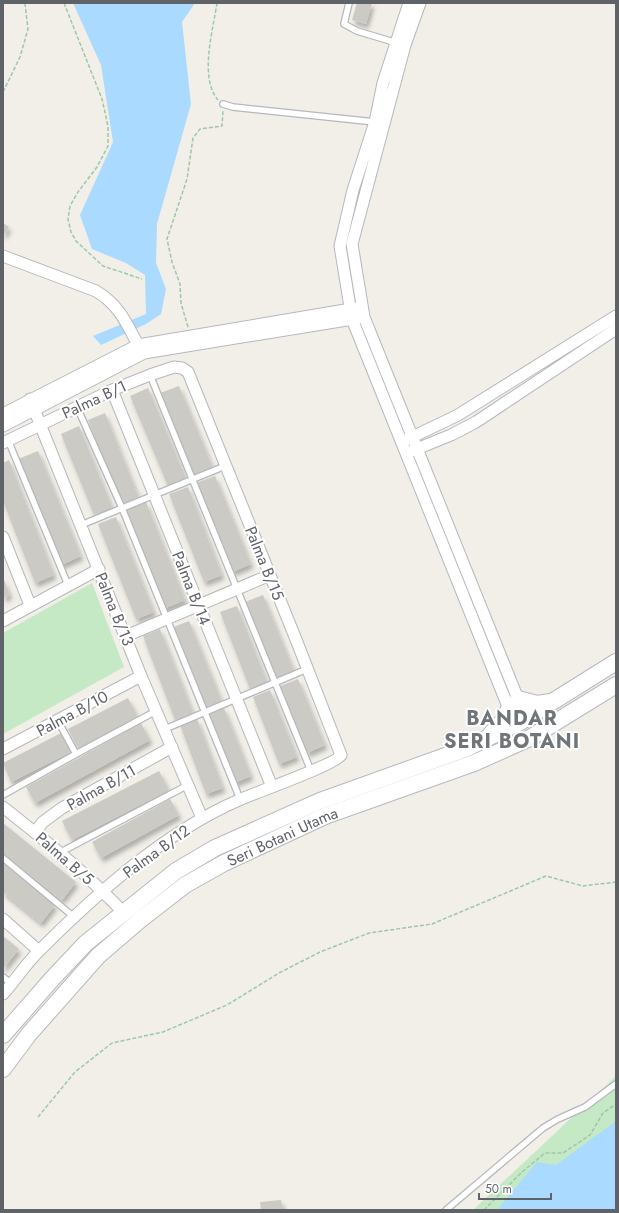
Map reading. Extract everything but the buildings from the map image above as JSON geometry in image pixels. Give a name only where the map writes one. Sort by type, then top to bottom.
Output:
[{"type":"main road","name":"Seri Botani Utama","points":[[3,1035],[76,953],[123,912],[176,871],[215,848],[320,801],[465,749],[520,722],[616,662]]},
{"type":"main road","name":"Seri Botani Utama","points":[[3,1069],[29,1034],[98,956],[140,920],[185,885],[231,859],[325,816],[410,787],[487,757],[530,738],[616,685]]},
{"type":"main road","points":[[487,738],[503,720],[513,704],[537,704],[551,702]]},
{"type":"main road","points":[[487,757],[514,736],[519,729],[520,722],[533,728],[544,729]]},
{"type":"street","points":[[406,439],[363,312],[352,244],[410,3]]},
{"type":"street","points":[[420,3],[383,83],[375,122],[353,190],[340,246],[350,314],[406,439],[520,722]]},
{"type":"street","points":[[3,256],[96,291],[109,299],[120,312],[136,341]]},
{"type":"street","points":[[332,317],[347,295]]},
{"type":"street","points":[[3,414],[32,405],[144,353],[363,312]]},
{"type":"street","points":[[406,439],[458,415],[616,316]]},
{"type":"street","points":[[3,426],[32,405],[136,341],[191,336],[332,317],[347,326],[360,338]]},
{"type":"street","points":[[411,451],[450,435],[476,422],[616,329]]},
{"type":"street","name":"Palma B/1","points":[[5,442],[112,390],[150,374],[174,367],[182,368],[188,372]]},
{"type":"street","name":"Palma B/15","points":[[188,372],[341,755]]},
{"type":"street","name":"Palma B/14","points":[[112,390],[272,787]]},
{"type":"street","name":"Palma B/13","points":[[32,405],[141,676],[202,818]]},
{"type":"street","points":[[3,537],[30,606]]},
{"type":"street","points":[[3,621],[98,569]]},
{"type":"street","points":[[126,636],[270,575]]},
{"type":"street","name":"Palma B/10","points":[[3,749],[141,676]]},
{"type":"street","name":"Palma B/11","points":[[36,832],[43,822],[62,808],[172,748]]},
{"type":"street","name":"Palma B/12","points":[[3,994],[7,980],[75,918],[103,890],[132,867],[202,818],[240,799],[311,771],[338,758],[341,755]]},
{"type":"street","name":"Palma B/5","points":[[3,807],[61,852],[103,890],[123,912]]},
{"type":"street","points":[[3,920],[39,951]]},
{"type":"lane","points":[[349,3],[344,24],[357,31],[400,44]]},
{"type":"lane","points":[[223,104],[234,107],[375,122]]},
{"type":"lane","points":[[150,374],[311,771]]},
{"type":"lane","points":[[77,408],[122,508],[240,799]]},
{"type":"lane","points":[[5,442],[68,585]]},
{"type":"lane","points":[[81,525],[225,466]]},
{"type":"lane","points":[[165,729],[307,669]]},
{"type":"lane","points":[[3,795],[156,711]]},
{"type":"lane","points":[[58,721],[76,754]]},
{"type":"lane","points":[[61,852],[188,785]]},
{"type":"lane","points":[[3,858],[75,918]]},
{"type":"lane","points":[[446,1210],[543,1128],[558,1118],[585,1107],[616,1084]]},
{"type":"path","points":[[64,3],[102,99],[108,126],[108,146],[97,167],[78,192],[70,206],[68,219],[70,232],[76,241],[103,266],[142,279]]},
{"type":"path","points":[[191,336],[181,303],[180,284],[172,262],[167,239],[187,179],[193,138],[200,129],[222,126],[223,104],[213,94],[207,67],[217,3]]},
{"type":"path","points":[[3,92],[20,57],[28,29],[25,4]]},
{"type":"path","points":[[38,1117],[75,1072],[112,1043],[163,1032],[227,1005],[279,973],[320,952],[369,933],[432,924],[546,876],[583,886],[616,882]]},
{"type":"path","points":[[484,1210],[522,1172],[545,1153],[563,1153],[590,1135],[603,1113],[616,1104]]},
{"type":"green space","points":[[92,583],[124,667],[3,734],[3,633]]},
{"type":"green space","points":[[616,1076],[616,1210],[473,1210]]},
{"type":"water","points":[[73,3],[195,3],[182,22],[191,104],[157,224],[156,263],[166,289],[161,314],[146,324],[101,345],[93,336],[146,314],[145,275],[126,263],[92,249],[80,215],[113,142],[101,65]]},
{"type":"water","points":[[616,1121],[616,1210],[497,1210],[537,1162],[556,1165]]},
{"type":"district","name":"BANDAR SERI BOTANI","points":[[512,730]]}]
